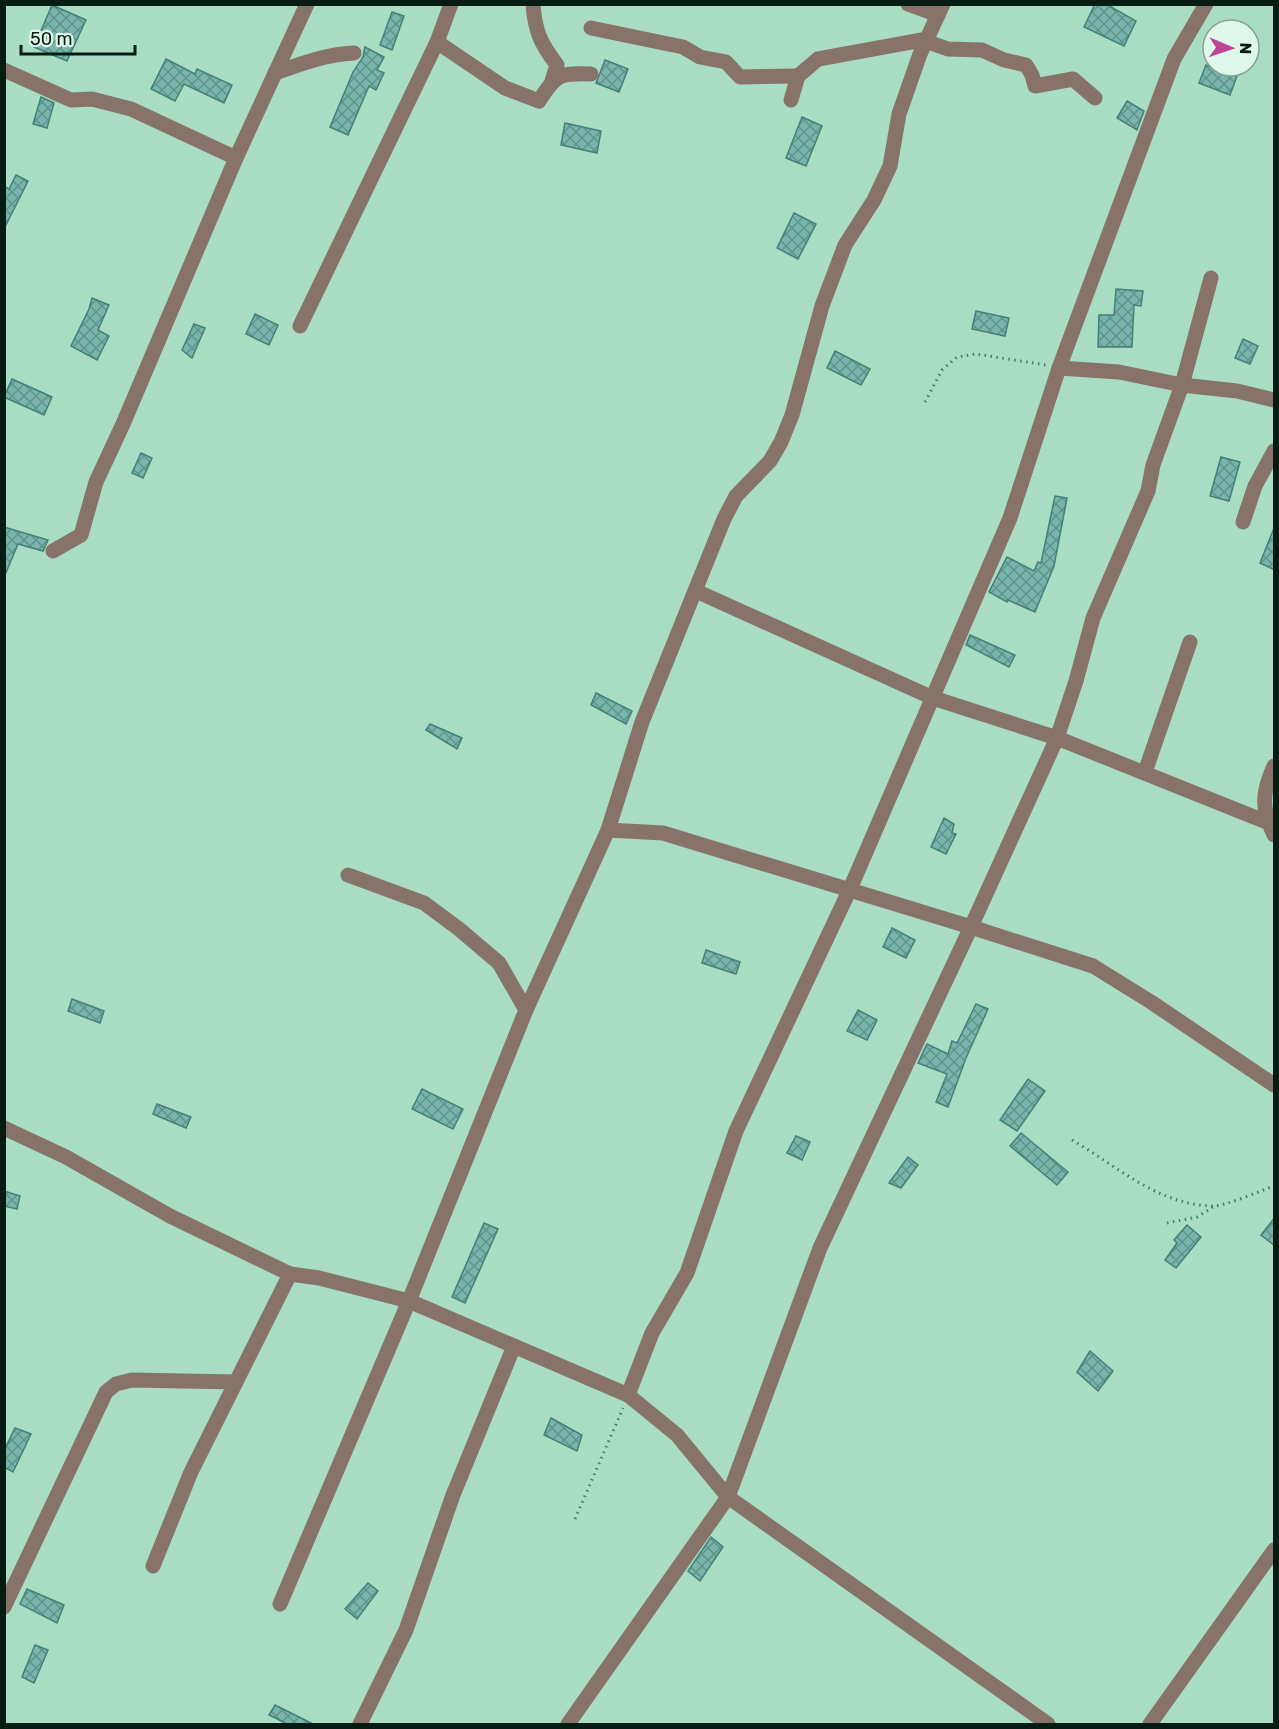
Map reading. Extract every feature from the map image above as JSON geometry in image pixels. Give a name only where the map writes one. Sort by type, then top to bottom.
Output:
[{"type":"street","points":[[53,551],[81,535],[96,482],[236,158],[307,4]]},
{"type":"street","points":[[300,326],[437,42],[450,4]]},
{"type":"street","points":[[437,42],[505,88],[539,101],[552,81],[557,65],[540,42],[534,20],[533,4]]},
{"type":"street","points":[[280,1604],[408,1301],[526,1010],[608,830],[642,722],[724,519],[736,496],[770,461],[781,442],[792,415],[822,306],[846,245],[874,200],[890,166],[899,114],[926,41],[941,10],[908,4]]},
{"type":"street","points":[[628,1395],[652,1333],[687,1273],[736,1131],[850,889],[1010,518],[1059,368],[1174,59],[1206,4]]},
{"type":"street","points":[[591,28],[683,47],[700,57],[726,62],[740,77],[798,76]]},
{"type":"street","points":[[792,100],[798,76],[818,59],[922,40],[948,49],[982,50],[1004,60],[1026,65],[1035,86],[1073,79],[1095,98]]},
{"type":"street","points":[[275,73],[330,56],[354,53]]},
{"type":"street","points":[[4,70],[71,100],[92,99],[131,109],[236,158]]},
{"type":"street","points":[[552,81],[567,74],[591,74]]},
{"type":"street","points":[[568,1725],[728,1497],[820,1248],[1057,738],[1076,681],[1093,618],[1148,491],[1156,457],[1182,385],[1211,278]]},
{"type":"street","points":[[1059,368],[1119,372],[1182,385],[1201,385],[1275,399]]},
{"type":"street","points":[[1243,522],[1255,486],[1275,451]]},
{"type":"street","points":[[696,591],[933,698],[1057,738],[1145,772],[1272,829]]},
{"type":"street","points":[[1145,772],[1190,642]]},
{"type":"street","points":[[1272,829],[1264,804],[1265,785],[1275,766]]},
{"type":"street","points":[[608,830],[663,833],[1093,966],[1274,1083]]},
{"type":"street","points":[[348,874],[424,903],[459,928],[499,963],[526,1010]]},
{"type":"street","points":[[4,1128],[66,1157],[170,1216],[290,1274],[319,1278],[408,1301],[628,1395],[677,1435],[728,1497],[1048,1725]]},
{"type":"street","points":[[153,1566],[191,1472],[290,1274]]},
{"type":"street","points":[[360,1725],[406,1630],[453,1495],[514,1346]]},
{"type":"street","points":[[4,1607],[106,1392],[116,1384],[132,1380],[236,1382]]},
{"type":"street","points":[[1150,1725],[1275,1550]]},
{"type":"path","points":[[925,402],[942,370],[957,357],[976,354],[1059,368]]},
{"type":"path","points":[[1072,1140],[1127,1177],[1172,1199],[1215,1206]]},
{"type":"path","points":[[1167,1223],[1197,1217],[1215,1206],[1275,1186]]},
{"type":"path","points":[[575,1519],[628,1395]]},
{"type":"building","points":[[1095,4],[1106,4],[1136,21],[1124,46],[1084,27]]},
{"type":"building","points":[[52,5],[86,20],[67,61],[34,47]]},
{"type":"building","points":[[392,12],[404,16],[392,50],[380,45]]},
{"type":"building","points":[[365,47],[384,57],[377,70],[384,73],[376,90],[369,86],[348,135],[330,127],[353,72],[363,57]]},
{"type":"building","points":[[166,59],[195,74],[197,69],[232,85],[224,103],[184,84],[175,101],[151,89]]},
{"type":"building","points":[[605,60],[628,69],[619,92],[596,83]]},
{"type":"building","points":[[1201,78],[1236,78],[1230,95],[1199,83]]},
{"type":"building","points":[[41,97],[54,103],[47,128],[33,124]]},
{"type":"building","points":[[1127,101],[1144,111],[1137,130],[1117,118]]},
{"type":"building","points":[[802,117],[822,126],[806,166],[786,158]]},
{"type":"building","points":[[565,123],[601,131],[597,153],[561,145]]},
{"type":"building","points":[[16,175],[28,181],[4,229],[4,186],[9,189]]},
{"type":"building","points":[[794,213],[816,224],[798,259],[777,248]]},
{"type":"building","points":[[1116,289],[1143,291],[1141,306],[1134,305],[1132,347],[1098,347],[1099,315],[1114,315]]},
{"type":"building","points":[[92,298],[109,305],[98,330],[109,336],[97,360],[71,346]]},
{"type":"building","points":[[976,311],[1009,318],[1005,336],[972,329]]},
{"type":"building","points":[[255,314],[278,325],[269,345],[246,334]]},
{"type":"building","points":[[194,324],[205,328],[192,358],[182,350]]},
{"type":"building","points":[[1243,339],[1258,346],[1250,364],[1235,358]]},
{"type":"building","points":[[835,351],[870,369],[861,385],[827,368]]},
{"type":"building","points":[[12,379],[52,397],[44,415],[4,397]]},
{"type":"building","points":[[141,453],[152,458],[143,478],[132,473]]},
{"type":"building","points":[[1221,457],[1240,462],[1229,501],[1210,496]]},
{"type":"building","points":[[1055,496],[1067,498],[1054,566],[1035,612],[1008,600],[1007,602],[989,592],[1007,557],[1034,571],[1038,562],[1041,563]]},
{"type":"building","points":[[4,527],[48,540],[43,551],[18,544],[5,575]]},
{"type":"building","points":[[1275,528],[1275,570],[1260,563]]},
{"type":"building","points":[[970,635],[1015,655],[1009,667],[966,645]]},
{"type":"building","points":[[596,693],[632,711],[626,724],[591,705]]},
{"type":"building","points":[[430,724],[462,738],[457,749],[426,730]]},
{"type":"building","points":[[944,818],[954,824],[952,833],[956,834],[946,854],[931,847]]},
{"type":"building","points":[[892,928],[915,940],[906,958],[883,947]]},
{"type":"building","points":[[706,950],[740,962],[736,974],[702,963]]},
{"type":"building","points":[[72,999],[104,1011],[100,1023],[68,1011]]},
{"type":"building","points":[[976,1004],[988,1009],[966,1058],[948,1107],[936,1102],[947,1074],[918,1063],[927,1044],[948,1054],[952,1041],[957,1043]]},
{"type":"building","points":[[858,1010],[877,1020],[867,1040],[847,1031]]},
{"type":"building","points":[[1028,1079],[1045,1091],[1017,1131],[1000,1120]]},
{"type":"building","points":[[422,1089],[463,1109],[453,1129],[412,1109]]},
{"type":"building","points":[[157,1104],[191,1117],[186,1128],[153,1114]]},
{"type":"building","points":[[1021,1133],[1068,1172],[1057,1185],[1010,1146]]},
{"type":"building","points":[[796,1136],[810,1142],[802,1160],[787,1153]]},
{"type":"building","points":[[908,1157],[918,1165],[901,1188],[889,1183]]},
{"type":"building","points":[[4,1191],[20,1196],[17,1209],[4,1206]]},
{"type":"building","points":[[1275,1217],[1275,1246],[1261,1235]]},
{"type":"building","points":[[484,1223],[498,1229],[465,1303],[452,1297]]},
{"type":"building","points":[[1187,1225],[1201,1237],[1176,1268],[1165,1260],[1177,1243],[1174,1240]]},
{"type":"building","points":[[1090,1351],[1113,1371],[1098,1391],[1077,1372]]},
{"type":"building","points":[[551,1418],[582,1435],[577,1451],[544,1435]]},
{"type":"building","points":[[15,1428],[31,1434],[13,1472],[4,1467],[4,1451]]},
{"type":"building","points":[[711,1537],[723,1547],[700,1581],[688,1571]]},
{"type":"building","points":[[368,1583],[378,1591],[357,1619],[345,1609]]},
{"type":"building","points":[[27,1589],[64,1605],[57,1623],[20,1604]]},
{"type":"building","points":[[35,1645],[48,1650],[34,1683],[22,1677]]},
{"type":"building","points":[[275,1705],[315,1725],[289,1725],[269,1715]]}]
